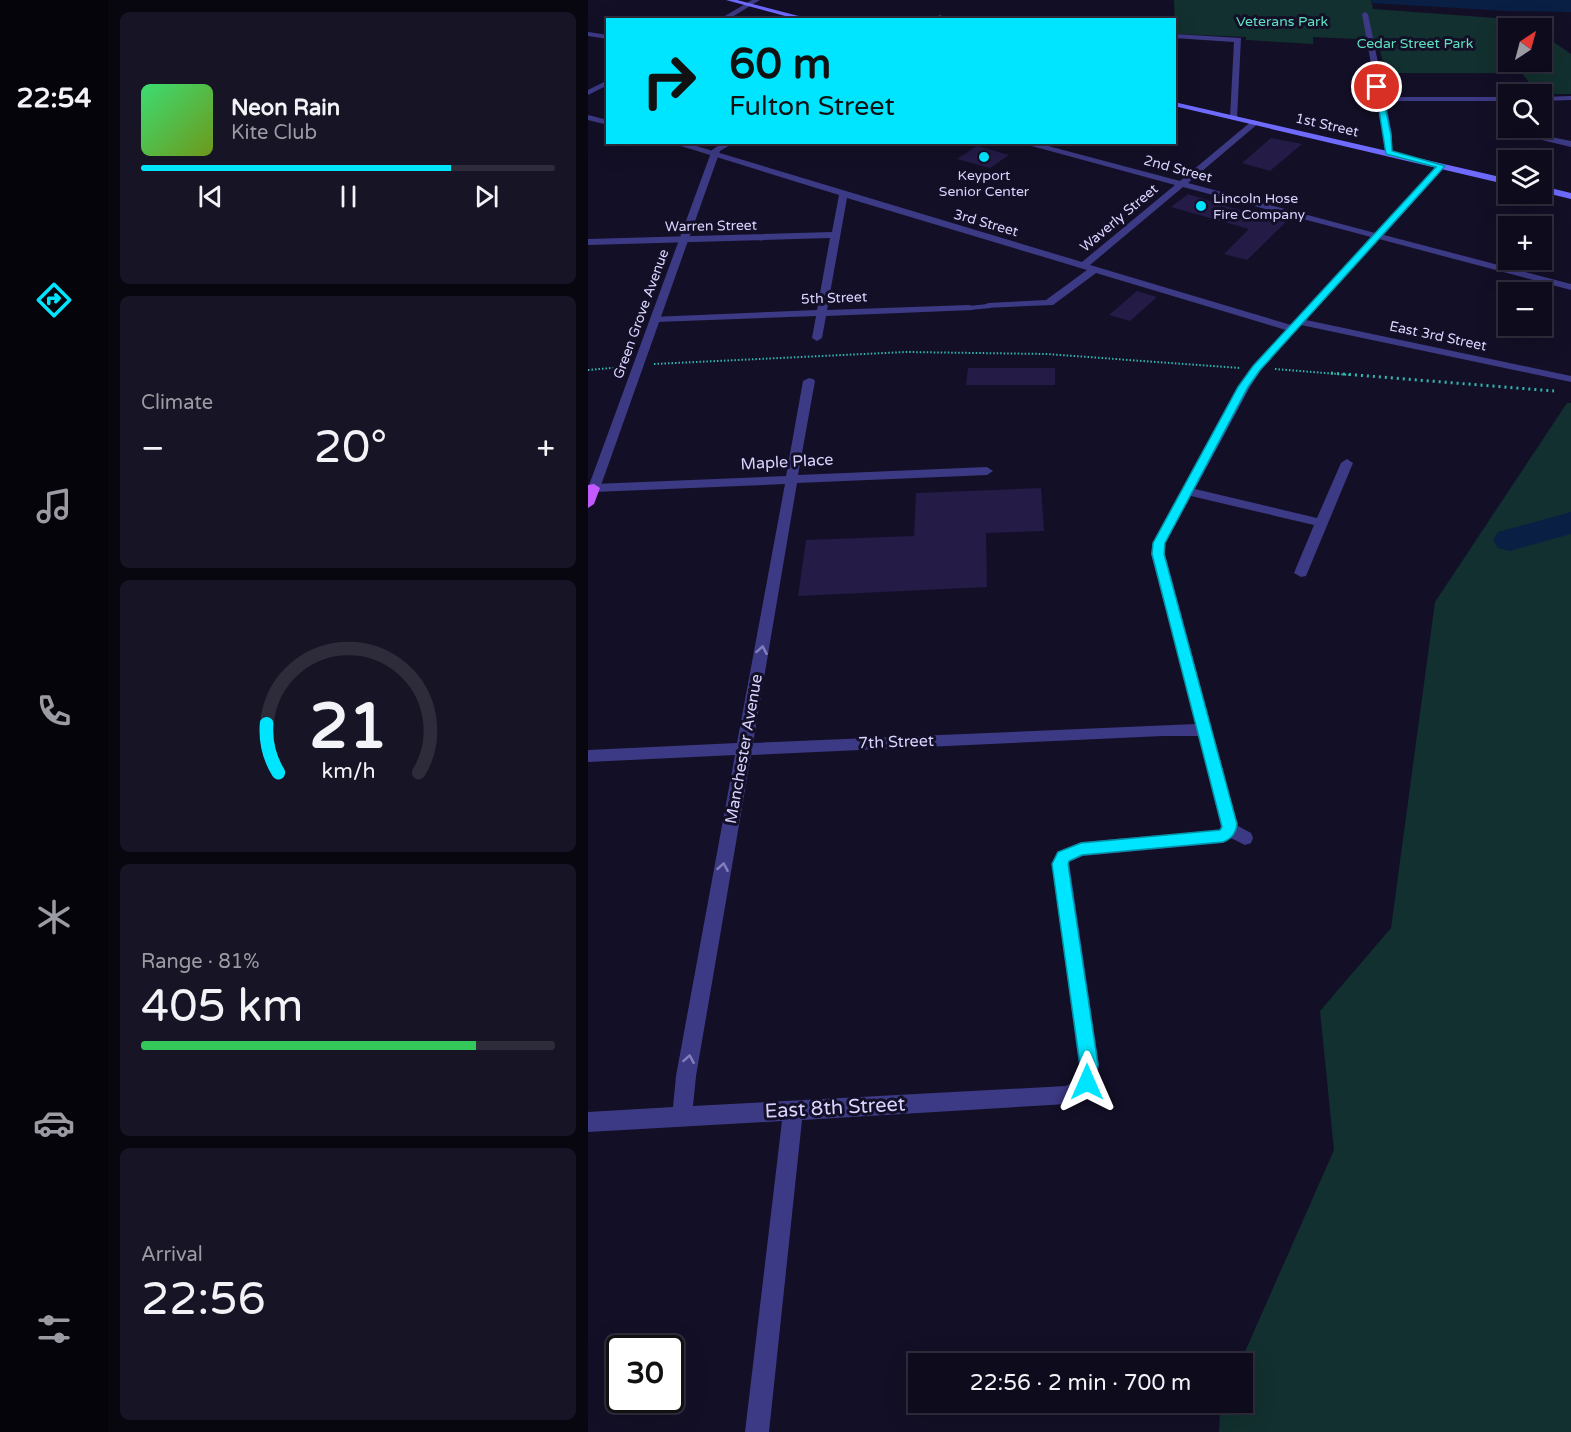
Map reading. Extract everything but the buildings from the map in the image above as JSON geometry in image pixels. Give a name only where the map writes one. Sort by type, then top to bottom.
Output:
[{"type":"main road","points":[[729,0],[803,18]]},
{"type":"main road","name":"1st Street","points":[[1176,104],[1498,179]]},
{"type":"main road","points":[[1552,191],[1571,196]]},
{"type":"main road","name":"Green Grove Avenue","points":[[588,504],[591,488]]},
{"type":"street","points":[[725,18],[757,0]]},
{"type":"street","points":[[1365,14],[1388,135],[1388,153]]},
{"type":"street","points":[[588,34],[606,37]]},
{"type":"street","points":[[1176,36],[1235,39],[1238,42],[1234,117]]},
{"type":"street","points":[[588,93],[606,83]]},
{"type":"street","points":[[1552,99],[1571,98]]},
{"type":"street","points":[[1380,99],[1498,99]]},
{"type":"street","points":[[588,117],[606,122]]},
{"type":"street","name":"Waverly Street","points":[[1013,306],[1049,303],[1182,184],[1256,122]]},
{"type":"street","points":[[1545,138],[1571,144]]},
{"type":"street","name":"3rd Street","points":[[678,144],[1088,268],[1296,325]]},
{"type":"street","name":"Green Grove Avenue","points":[[591,488],[656,319],[716,150],[727,144]]},
{"type":"street","name":"2nd Street","points":[[1030,144],[1571,287]]},
{"type":"street","points":[[1245,838],[1229,829],[1230,824],[1158,554],[1159,543],[1244,387],[1257,368],[1441,166]]},
{"type":"street","points":[[817,338],[843,195]]},
{"type":"street","name":"Warren Street","points":[[588,243],[835,235]]},
{"type":"street","name":"5th Street","points":[[988,306],[1013,306]]},
{"type":"street","name":"5th Street","points":[[656,319],[969,308]]},
{"type":"street","name":"East 3rd Street","points":[[1296,325],[1571,379]]},
{"type":"street","name":"Manchester Avenue","points":[[682,1117],[686,1076],[808,381]]},
{"type":"street","points":[[1301,573],[1347,463]]},
{"type":"street","name":"Maple Place","points":[[591,488],[987,471]]},
{"type":"street","points":[[1188,491],[1321,523]]},
{"type":"street","name":"7th Street","points":[[588,756],[1204,730]]},
{"type":"street","name":"East 8th Street","points":[[588,1122],[1067,1095],[1080,1090],[1087,1082],[1089,1065],[1060,864],[1063,856],[1081,849],[1223,836],[1229,829]]},
{"type":"street","points":[[758,1432],[793,1111]]},
{"type":"lane","points":[[936,18],[940,16]]},
{"type":"lane","name":"5th Street","points":[[969,308],[988,306]]},
{"type":"path","points":[[588,370],[669,362],[906,352],[1046,354],[1559,392]]},
{"type":"green space","points":[[1174,0],[1371,0],[1373,9],[1498,18],[1498,72],[1552,72],[1552,41],[1571,54],[1571,94],[1552,94],[1552,84],[1530,84],[1522,73],[1386,73],[1377,40],[1313,37],[1313,44],[1246,40],[1246,37],[1176,34]]},
{"type":"green space","points":[[1567,403],[1571,403],[1571,1432],[1219,1432],[1220,1413],[1253,1413],[1253,1353],[1244,1353],[1334,1150],[1320,1011],[1391,928],[1435,602]]},
{"type":"water","points":[[1371,0],[1571,0],[1571,12],[1507,11],[1371,3]]},
{"type":"waterway","points":[[1510,540],[1571,523]]},
{"type":"place","name":"Keyport Senior Center","points":[[984,157]]},
{"type":"place","name":"Lincoln Hose Fire Company","points":[[1201,206]]},
{"type":"route","points":[[1087,1082],[1089,1065],[1060,864],[1063,856],[1081,849],[1223,836],[1229,829],[1230,824],[1158,554],[1159,543],[1244,387],[1257,368],[1441,166],[1388,153],[1388,135],[1377,87]]},
{"type":"park label","name":"Veterans Park","points":[[1282,21]]},
{"type":"park label","name":"Cedar Street Park","points":[[1415,43]]}]
